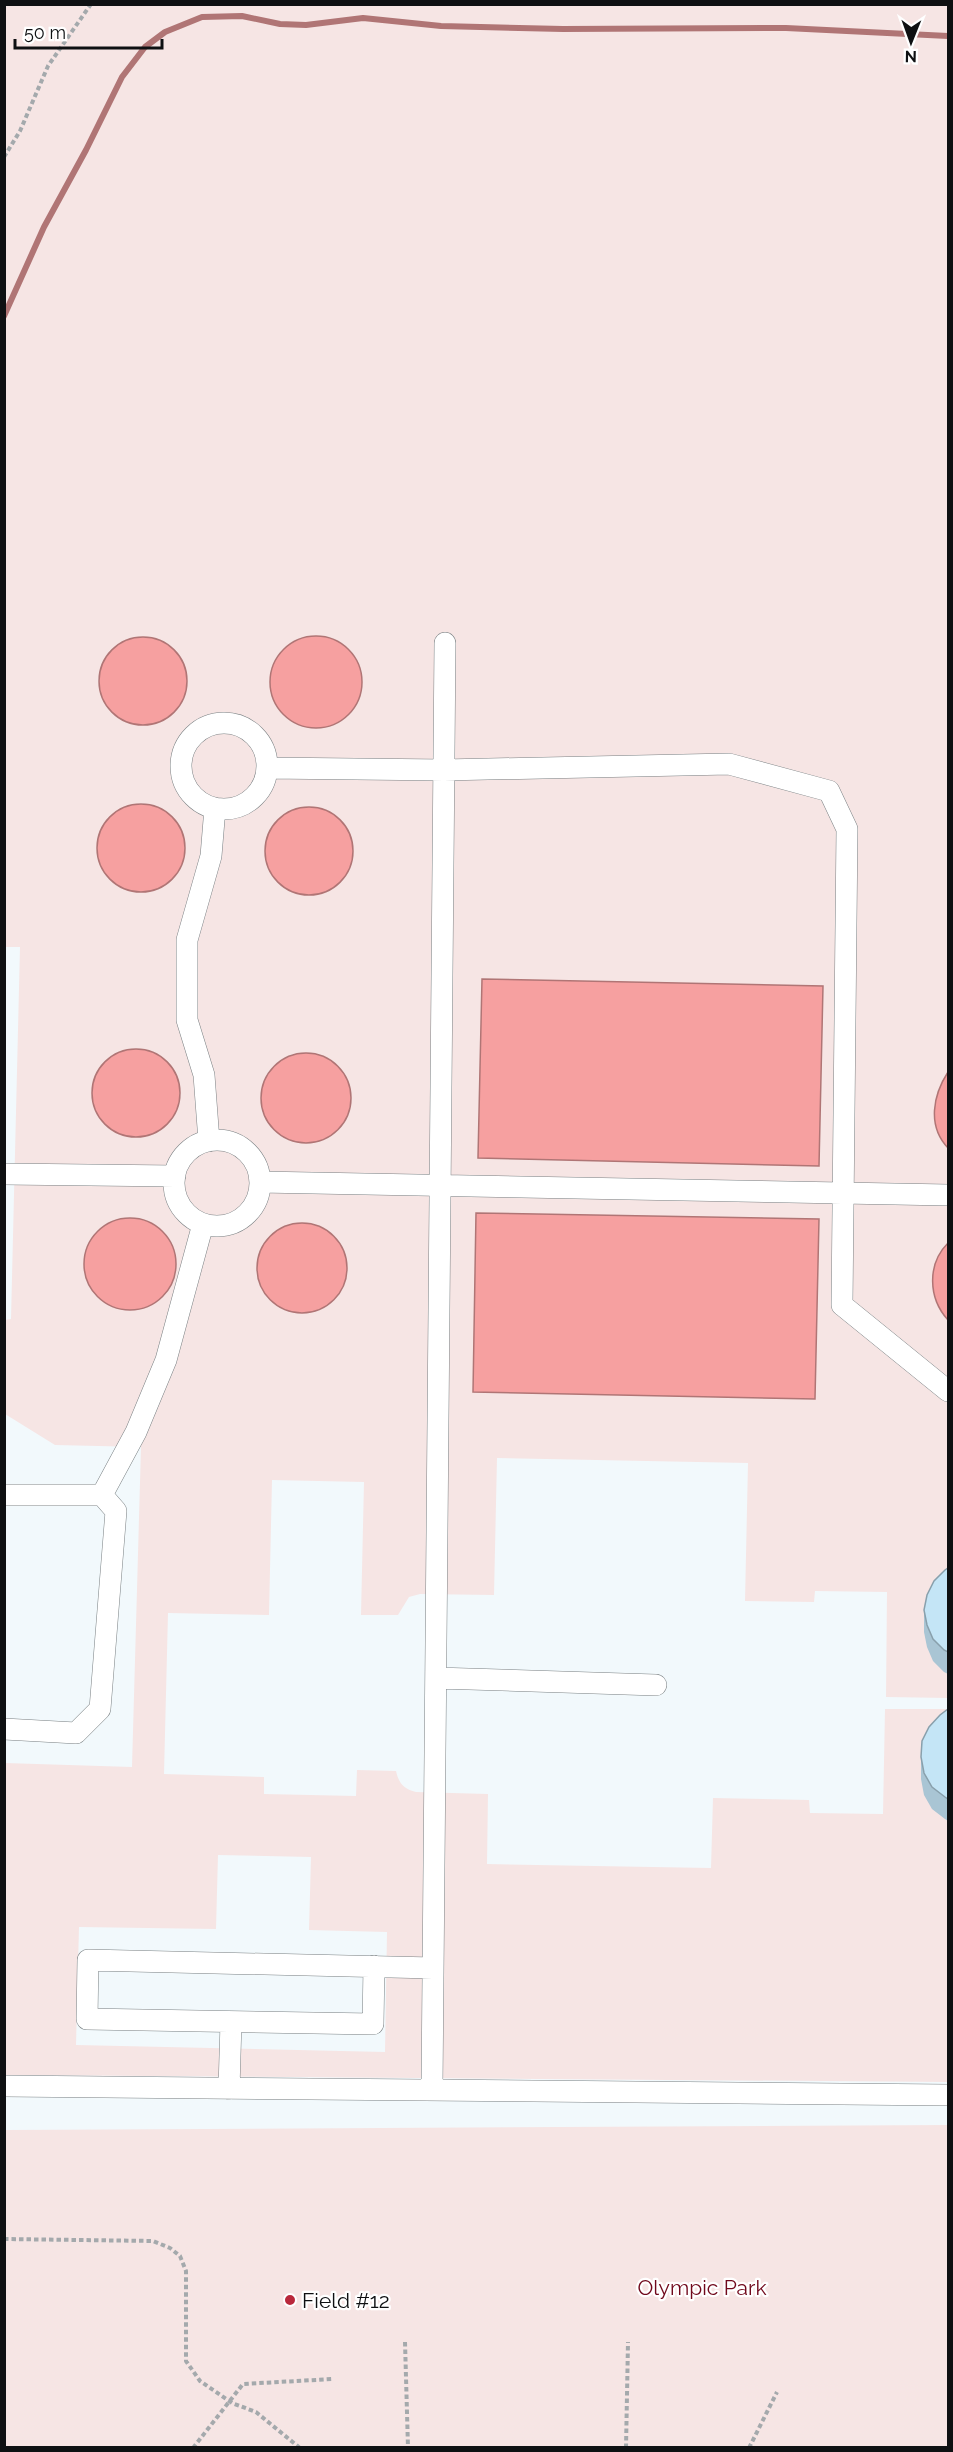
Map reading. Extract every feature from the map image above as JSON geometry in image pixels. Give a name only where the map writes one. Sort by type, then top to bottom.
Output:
[{"type":"street","points":[[432,2088],[445,643]]},
{"type":"street","points":[[221,722],[235,723],[248,729],[259,740],[266,753],[267,768],[264,782],[256,795],[244,804],[230,808],[215,808],[202,804],[184,783],[180,770],[181,756],[186,743],[195,732],[207,725],[221,722]]},
{"type":"street","points":[[267,768],[444,770],[729,764],[829,791],[847,829],[842,1305],[948,1391]]},
{"type":"street","points":[[209,1141],[204,1075],[187,1020],[186,940],[211,856],[215,808]]},
{"type":"street","points":[[209,1141],[224,1141],[238,1146],[249,1155],[257,1168],[260,1182],[258,1196],[252,1208],[243,1218],[230,1224],[217,1226],[203,1224],[191,1218],[181,1208],[175,1196],[175,1176],[176,1168],[184,1155],[195,1146],[209,1141]]},
{"type":"street","points":[[4,1174],[175,1176]]},
{"type":"street","points":[[260,1182],[948,1195]]},
{"type":"street","points":[[102,1495],[136,1432],[166,1360],[203,1224]]},
{"type":"street","points":[[4,1495],[102,1495],[116,1511],[100,1708],[76,1733],[4,1729]]},
{"type":"street","points":[[436,1678],[656,1685]]},
{"type":"street","points":[[374,1966],[373,2025],[87,2019],[88,1960],[374,1966],[433,1968]]},
{"type":"street","points":[[229,2089],[231,2022]]},
{"type":"street","points":[[4,2086],[229,2089],[432,2088],[948,2095]]},
{"type":"path","points":[[4,157],[20,131],[48,66],[91,4]]},
{"type":"path","points":[[4,2239],[153,2241],[170,2248],[180,2256],[186,2271],[186,2361],[200,2381],[230,2401],[256,2412],[300,2448]]},
{"type":"path","points":[[405,2342],[408,2448]]},
{"type":"path","points":[[626,2448],[628,2342]]},
{"type":"path","points":[[193,2448],[243,2384],[333,2379]]},
{"type":"path","points":[[749,2448],[777,2392]]},
{"type":"green space","points":[[4,5],[948,5],[948,1072],[938,1090],[944,1143],[948,1148],[948,1243],[936,1261],[942,1314],[948,1320],[948,1698],[886,1697],[887,1592],[815,1591],[814,1602],[745,1601],[748,1463],[497,1458],[494,1595],[420,1594],[409,1597],[398,1615],[361,1615],[364,1482],[272,1480],[269,1615],[168,1613],[164,1774],[264,1777],[264,1794],[356,1796],[357,1770],[396,1771],[403,1785],[416,1792],[488,1794],[487,1864],[711,1868],[713,1798],[809,1800],[810,1813],[883,1814],[885,1709],[948,1709],[945,1819],[948,1821],[948,2082],[5,2075],[5,1763],[132,1767],[141,1447],[55,1445],[5,1414],[5,1320],[11,1319],[20,947],[4,947]],"holes":[[[129,639],[166,645],[178,655],[184,664],[186,684],[180,704],[166,719],[154,724],[134,725],[98,681],[105,661],[117,647]],[[142,803],[157,806],[103,825],[120,810]],[[345,826],[350,836],[352,856],[350,867],[268,865],[265,850],[268,837]],[[292,1054],[320,1058],[333,1063],[344,1075],[349,1085],[262,1113],[261,1093],[265,1077],[275,1064]],[[115,1055],[181,1094],[178,1108],[172,1120],[95,1078],[103,1064]],[[145,1220],[167,1238],[173,1250],[176,1265],[106,1303],[89,1282],[86,1275],[85,1258],[94,1235],[103,1227]],[[311,1223],[332,1235],[340,1245],[347,1268],[315,1311],[288,1310],[274,1303],[258,1281]],[[218,1855],[311,1857],[309,1930],[387,1932],[385,2052],[76,2045],[79,1927],[216,1929]]]},
{"type":"green space","name":"Olympic Park","points":[[948,2125],[948,2447],[5,2447],[5,2130]]},
{"type":"shaded area","points":[[316,636],[334,639],[349,649],[359,664],[362,682],[359,700],[349,715],[334,725],[316,728],[298,725],[283,715],[273,700],[270,682],[273,664],[283,649],[298,639]]},
{"type":"shaded area","points":[[143,637],[160,640],[174,650],[184,664],[187,681],[184,698],[174,712],[160,722],[143,725],[126,722],[112,712],[102,698],[99,681],[102,664],[112,650],[126,640]]},
{"type":"shaded area","points":[[141,804],[166,811],[178,823],[185,848],[178,873],[166,885],[141,892],[116,885],[104,873],[97,848],[104,823],[116,811]]},
{"type":"shaded area","points":[[309,807],[326,811],[340,820],[349,834],[353,851],[349,868],[340,882],[326,891],[309,895],[292,891],[278,882],[269,868],[265,851],[269,834],[278,820],[292,811]]},
{"type":"shaded area","points":[[482,979],[823,986],[819,1166],[478,1158]]},
{"type":"shaded area","points":[[136,1049],[153,1052],[167,1062],[177,1076],[180,1093],[177,1110],[167,1124],[153,1134],[136,1137],[119,1134],[105,1124],[95,1110],[92,1093],[95,1076],[105,1062],[119,1052]]},
{"type":"shaded area","points":[[306,1053],[323,1056],[338,1066],[348,1081],[351,1098],[348,1115],[338,1130],[323,1140],[306,1143],[289,1140],[274,1130],[264,1115],[261,1098],[264,1081],[274,1066],[289,1056]]},
{"type":"shaded area","points":[[948,1072],[948,1148],[937,1130],[934,1110],[939,1090]]},
{"type":"shaded area","points":[[476,1213],[819,1219],[815,1399],[473,1392]]},
{"type":"shaded area","points":[[130,1218],[147,1222],[162,1232],[172,1247],[176,1264],[172,1281],[162,1296],[147,1306],[130,1310],[113,1306],[98,1296],[88,1281],[84,1264],[88,1247],[98,1232],[113,1222]]},
{"type":"shaded area","points":[[302,1223],[319,1226],[334,1236],[344,1251],[347,1268],[344,1285],[334,1300],[319,1310],[302,1313],[285,1310],[270,1300],[260,1285],[257,1268],[260,1251],[270,1236],[285,1226]]},
{"type":"shaded area","points":[[948,1243],[948,1320],[937,1302],[933,1271],[941,1251]]},
{"type":"building","points":[[948,1568],[948,1652],[933,1639],[924,1610],[927,1595],[934,1581]]},
{"type":"building","points":[[948,1709],[948,1799],[932,1787],[924,1773],[921,1757],[922,1741],[929,1727]]},
{"type":"waterway","points":[[4,316],[44,227],[122,77],[145,47],[165,32],[202,17],[242,16],[280,24],[306,25],[363,18],[441,26],[563,29],[786,28],[948,36]]},
{"type":"place","name":"Field #12","points":[[290,2300]]}]
